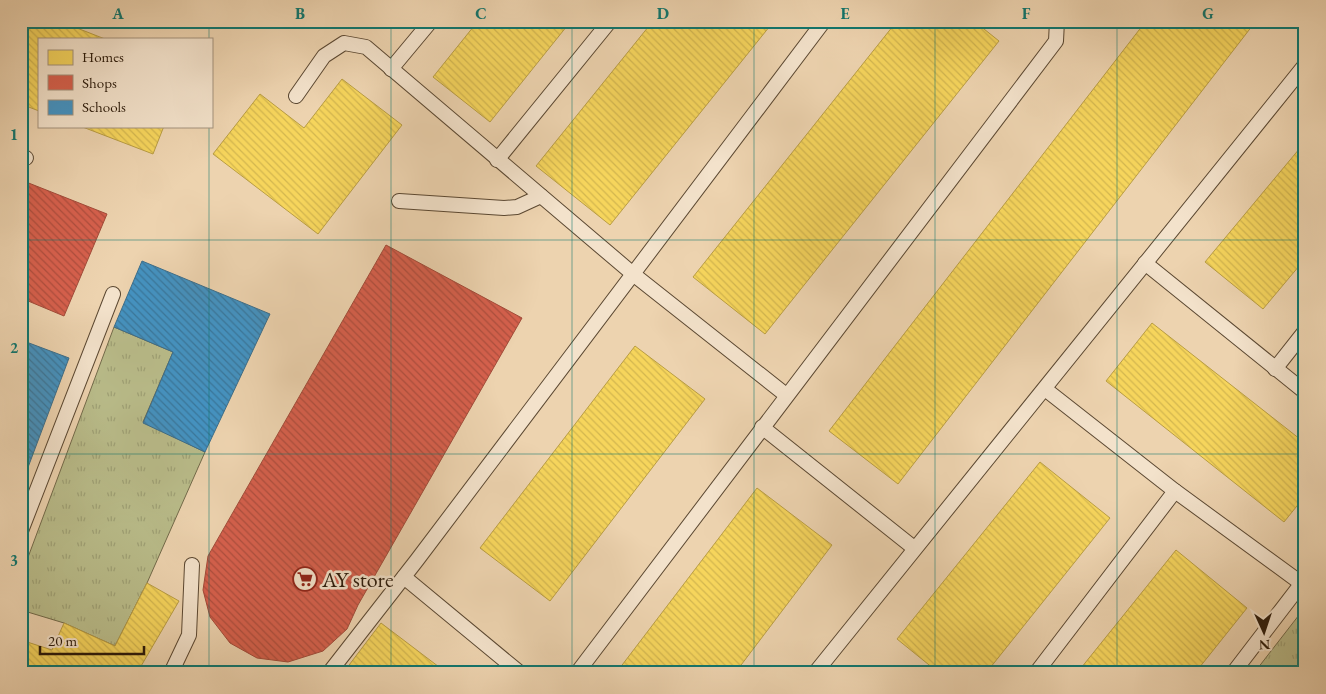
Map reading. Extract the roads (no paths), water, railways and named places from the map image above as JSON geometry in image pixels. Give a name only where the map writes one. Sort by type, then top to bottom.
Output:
[{"type":"lane","points":[[391,69],[431,21]]},
{"type":"lane","points":[[498,160],[610,21]]},
{"type":"lane","points":[[329,673],[404,577],[824,21]]},
{"type":"lane","points":[[577,673],[1056,41],[1057,21]]},
{"type":"lane","points":[[296,96],[324,56],[344,43],[366,47],[633,274],[786,395]]},
{"type":"lane","points":[[816,672],[1305,65]]},
{"type":"lane","points":[[399,201],[504,208],[517,207],[541,196]]},
{"type":"lane","points":[[1144,263],[1305,392]]},
{"type":"lane","points":[[21,531],[112,294]]},
{"type":"lane","points":[[1275,369],[1305,331]]},
{"type":"lane","points":[[1045,389],[1176,491],[1304,582],[1233,673]]},
{"type":"lane","points":[[762,427],[914,548]]},
{"type":"lane","points":[[1036,673],[1176,491]]},
{"type":"lane","points":[[171,673],[189,636],[192,565]]},
{"type":"lane","points":[[404,577],[520,673]]},
{"type":"place","name":"AY store","points":[[305,579]]}]
